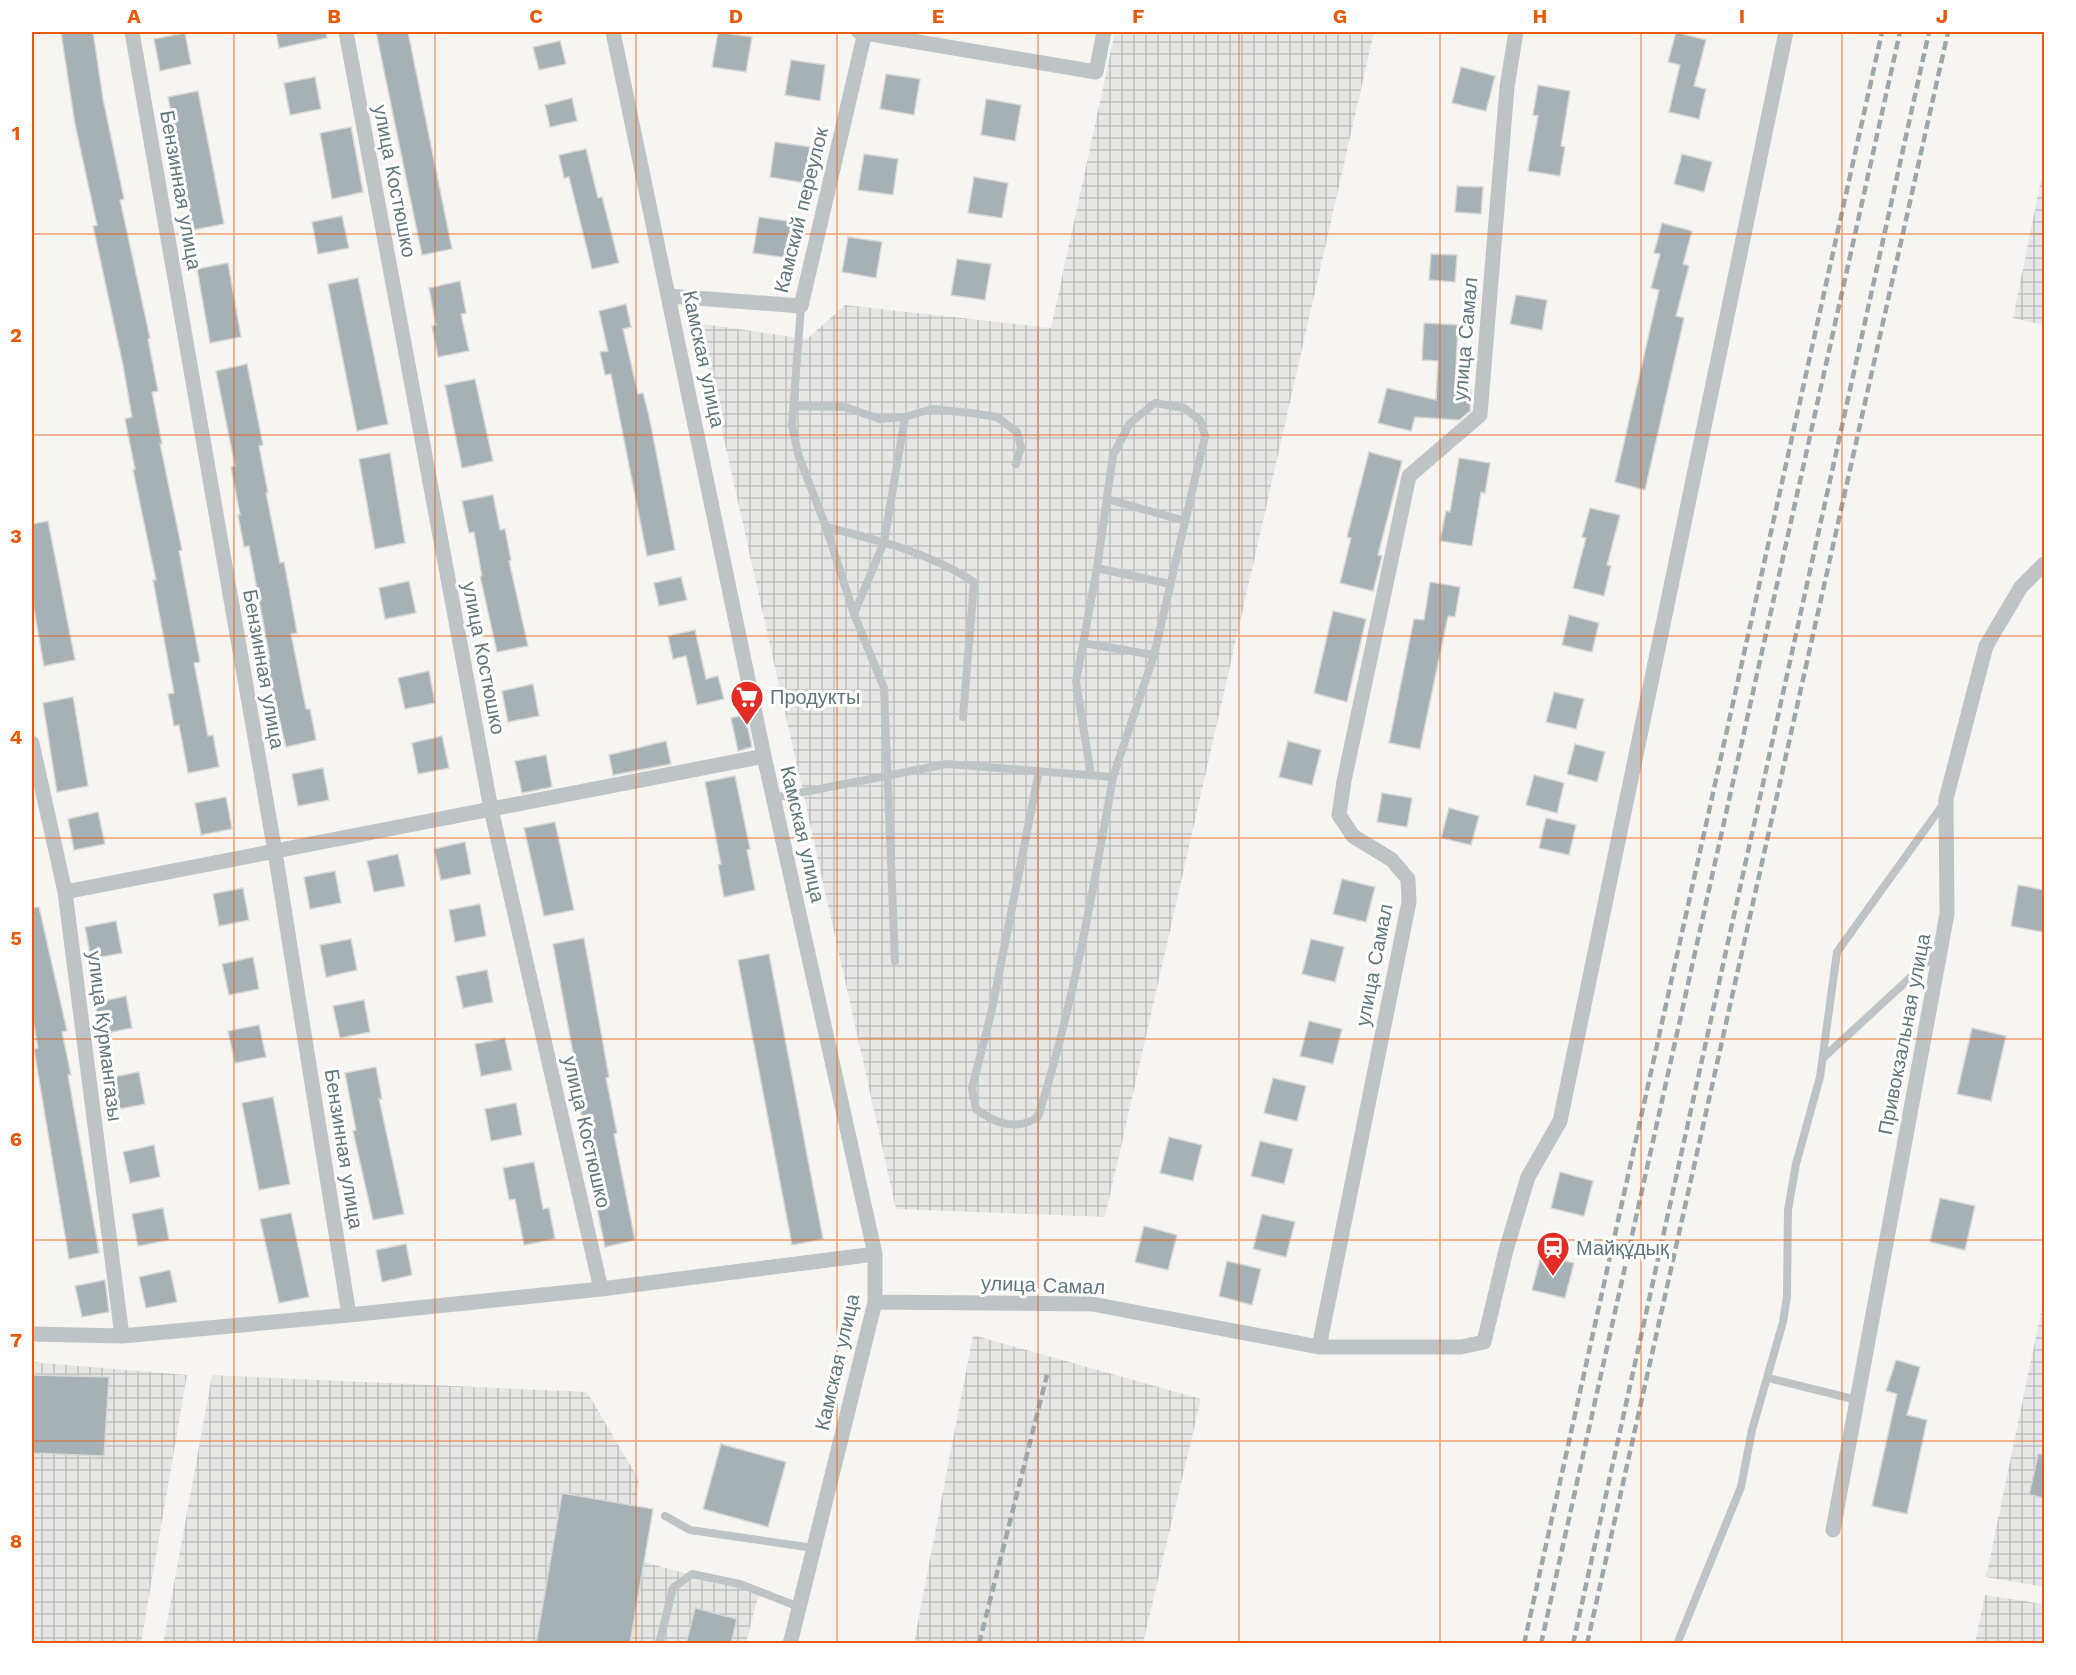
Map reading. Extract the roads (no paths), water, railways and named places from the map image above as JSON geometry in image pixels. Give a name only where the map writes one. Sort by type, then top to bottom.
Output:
[{"type":"street","name":"Бензинная улица","points":[[132,32],[274,852],[349,1315]]},
{"type":"street","name":"улица Костюшко","points":[[346,32],[491,809],[601,1289]]},
{"type":"street","name":"Камская улица","points":[[613,32],[773,798],[875,1254],[875,1302],[790,1644]]},
{"type":"street","name":"Камский переулок","points":[[669,296],[801,306],[862,32],[1096,72],[1104,32]]},
{"type":"street","name":"улица Самал","points":[[875,1302],[1092,1304],[1319,1347],[1409,902],[1408,879],[1392,860],[1353,836],[1339,815],[1340,804],[1409,476],[1480,416],[1507,87],[1516,32]]},
{"type":"street","points":[[1319,1347],[1461,1347],[1484,1342],[1506,1250],[1528,1177],[1560,1121],[1786,32]]},
{"type":"street","name":"Привокзальная улица","points":[[1833,1530],[1947,914],[1946,799],[1986,646],[2021,587],[2044,564]]},
{"type":"street","name":"улица Курмангазы","points":[[32,744],[37,790],[65,892],[122,1336]]},
{"type":"street","points":[[65,892],[764,756]]},
{"type":"street","points":[[32,1334],[122,1336],[349,1315],[601,1289],[875,1254]]},
{"type":"lane","points":[[801,306],[792,425],[798,453],[826,527],[854,614],[884,688],[895,961]]},
{"type":"lane","points":[[1039,771],[991,1014],[972,1088],[976,1109],[994,1122],[1010,1124],[1027,1124],[1038,1117],[1054,1067],[1091,900],[1113,777],[1154,655],[1205,436],[1200,420],[1184,408],[1170,404],[1155,404],[1130,423],[1113,455],[1097,568],[1076,682],[1091,775]]},
{"type":"lane","points":[[794,406],[845,406],[880,419],[905,417],[932,409],[996,417],[1017,432],[1021,447],[1016,464]]},
{"type":"lane","points":[[854,614],[884,542],[905,417]]},
{"type":"lane","points":[[1107,499],[1185,521]]},
{"type":"lane","points":[[826,527],[884,542],[953,568],[974,582],[963,717]]},
{"type":"lane","points":[[1097,568],[1170,584]]},
{"type":"lane","points":[[1083,643],[1154,655]]},
{"type":"lane","points":[[773,798],[947,764],[1113,777]]},
{"type":"lane","points":[[1677,1644],[1741,1487],[1752,1430],[1783,1322],[1787,1296],[1788,1210],[1796,1164],[1823,1058],[1837,952],[1946,799]]},
{"type":"lane","points":[[1823,1058],[1941,950]]},
{"type":"lane","points":[[1768,1378],[1857,1400]]},
{"type":"lane","points":[[665,1515],[690,1530],[814,1548]]},
{"type":"lane","points":[[659,1644],[674,1588],[692,1574],[740,1584],[799,1607]]},
{"type":"railway","points":[[1524,1644],[1882,32]]},
{"type":"railway","points":[[1541,1644],[1900,32]]},
{"type":"railway","points":[[1573,1644],[1929,32]]},
{"type":"railway","points":[[1587,1644],[1948,32]]},
{"type":"railway","points":[[979,1644],[1047,1375]]},
{"type":"place","name":"Продукты","points":[[747,726]]},
{"type":"place","name":"Майқұдық","points":[[1553,1277]]}]
